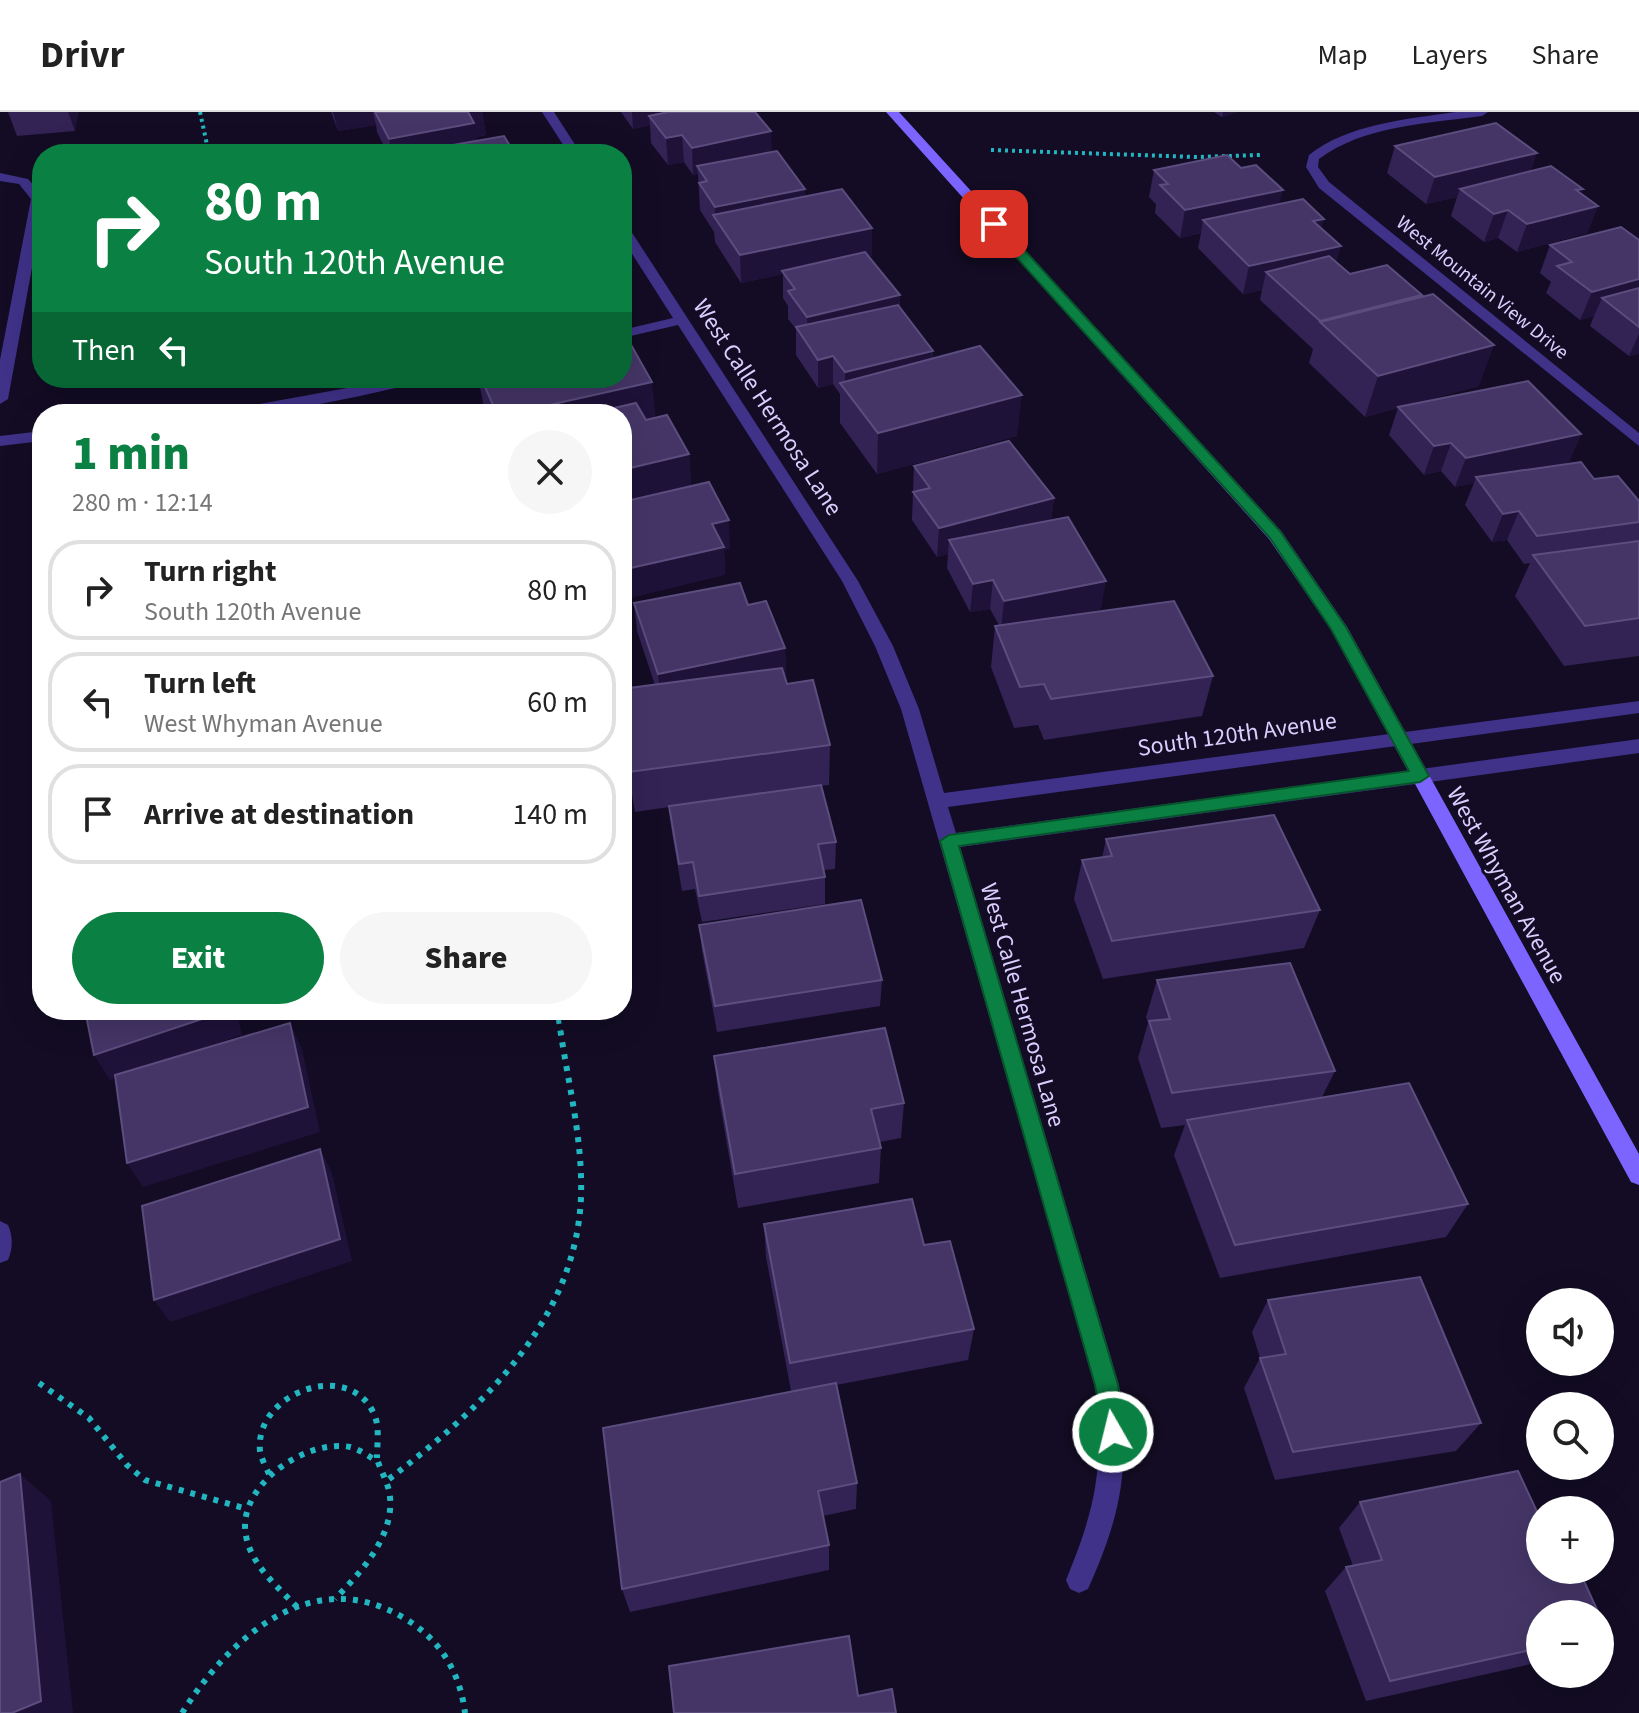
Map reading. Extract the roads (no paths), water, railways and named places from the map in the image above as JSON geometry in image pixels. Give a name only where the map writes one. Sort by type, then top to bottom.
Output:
[{"type":"street","points":[[548,112],[569,144]]},
{"type":"street","name":"West Whyman Avenue","points":[[892,112],[1275,535],[1338,627],[1639,1175]]},
{"type":"street","name":"West Mountain View Drive","points":[[1482,112],[1412,123],[1328,145],[1313,158],[1312,167],[1324,185],[1639,441]]},
{"type":"street","points":[[0,177],[24,180],[32,186]]},
{"type":"street","points":[[0,399],[32,236]]},
{"type":"street","name":"West Calle Hermosa Lane","points":[[632,244],[868,613],[910,709],[1107,1385],[1113,1432],[1112,1481],[1100,1536],[1079,1580]]},
{"type":"street","points":[[632,332],[681,320]]},
{"type":"street","points":[[293,404],[375,388]]},
{"type":"street","points":[[0,441],[32,437]]},
{"type":"street","name":"South 120th Avenue","points":[[937,801],[1639,707]]},
{"type":"street","points":[[949,841],[1639,746]]},
{"type":"street","points":[[0,1232],[0,1252]]}]
